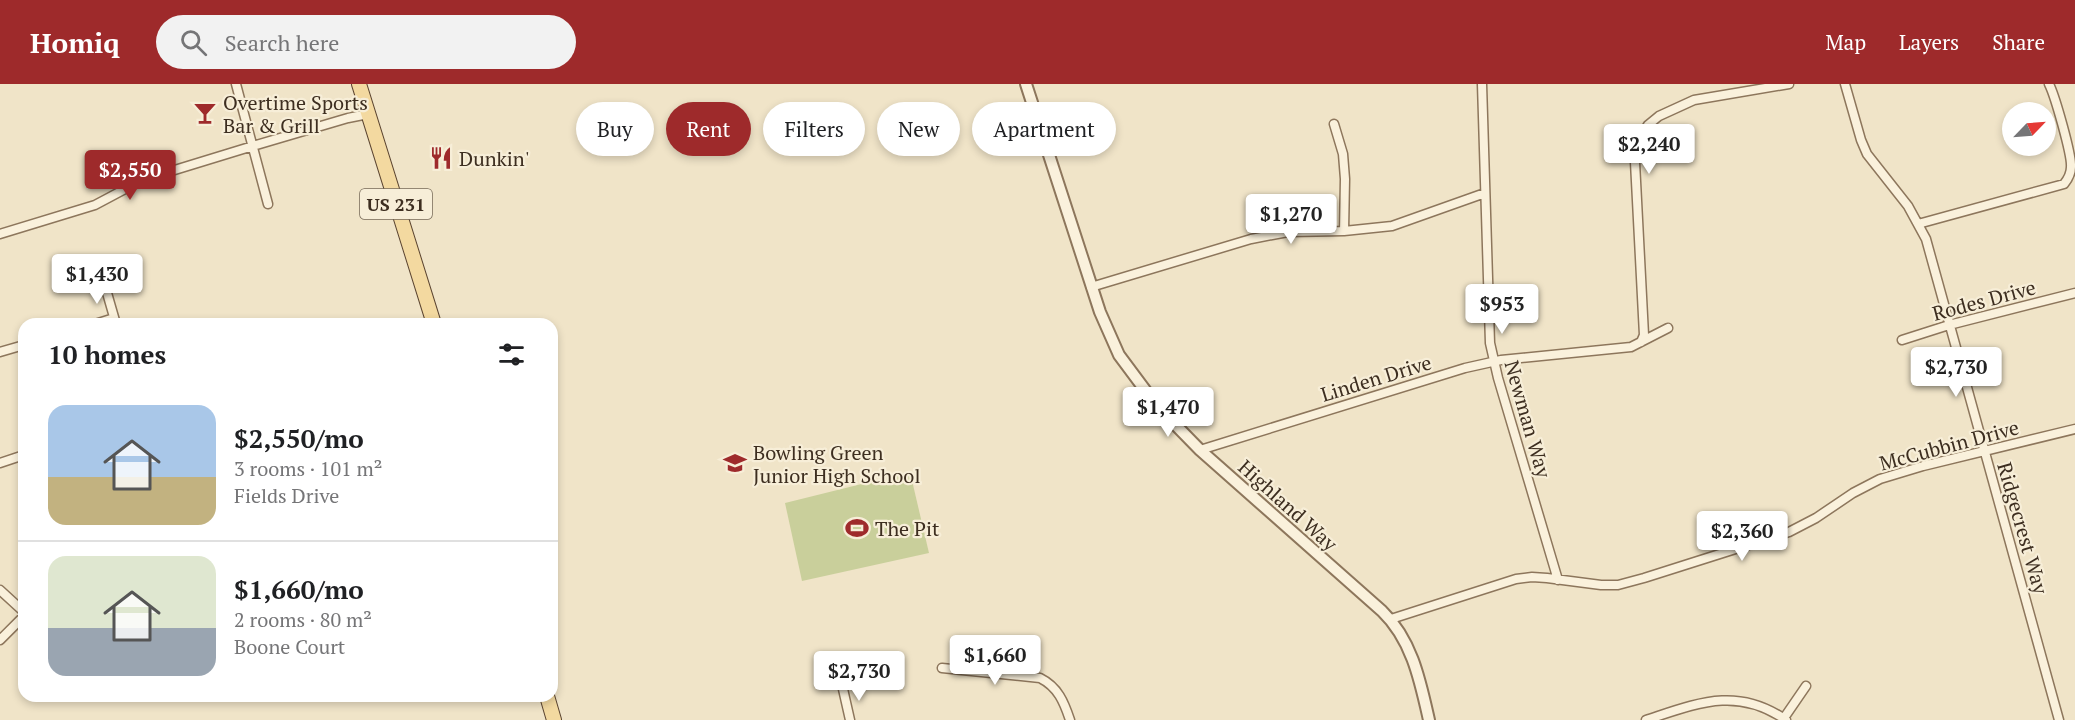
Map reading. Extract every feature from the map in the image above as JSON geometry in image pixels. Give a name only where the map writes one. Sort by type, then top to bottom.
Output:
[{"type":"main road","name":"US 231","points":[[359,84],[432,318]]},
{"type":"main road","points":[[549,702],[554,720]]},
{"type":"street","points":[[236,84],[268,204]]},
{"type":"street","name":"Highland Way","points":[[1026,84],[1091,287],[1109,335],[1126,368],[1157,406],[1200,450],[1390,619],[1407,644],[1429,720]]},
{"type":"street","name":"Newman Way","points":[[1482,84],[1489,330],[1494,361],[1558,580]]},
{"type":"street","points":[[1638,345],[1644,335],[1635,162],[1642,133],[1659,116],[1694,100],[1789,84]]},
{"type":"street","name":"Ridgecrest Way","points":[[1845,84],[1867,154],[1901,196],[1926,239],[2060,720]]},
{"type":"street","points":[[1918,224],[2064,184],[2069,178],[2072,165],[2056,100],[2049,84]]},
{"type":"street","points":[[0,234],[95,205],[142,180],[368,114]]},
{"type":"street","points":[[1334,124],[1343,154],[1346,179],[1344,231]]},
{"type":"street","points":[[1091,287],[1251,240],[1288,232],[1344,231],[1403,224],[1485,193]]},
{"type":"street","points":[[103,279],[114,318]]},
{"type":"street","name":"Rodes Drive","points":[[1902,340],[1949,325],[2075,293]]},
{"type":"street","name":"Linden Drive","points":[[1200,450],[1332,408],[1494,361],[1631,347],[1668,328]]},
{"type":"street","points":[[0,352],[18,347]]},
{"type":"street","name":"McCubbin Drive","points":[[1390,619],[1516,579],[1532,577],[1610,585],[1655,575],[1789,532],[1880,479],[2075,429]]},
{"type":"street","points":[[0,463],[18,457]]},
{"type":"street","points":[[0,590],[18,608]]},
{"type":"street","points":[[0,640],[18,620]]},
{"type":"street","points":[[942,668],[1032,676],[1047,681],[1057,690],[1070,720]]},
{"type":"street","points":[[1646,720],[1712,701],[1728,699],[1765,708],[1785,719],[1806,686]]},
{"type":"street","points":[[843,689],[850,720]]},
{"type":"green space","name":"The Pit","points":[[910,472],[929,553],[802,581],[785,503]]},
{"type":"place","name":"Overtime Sports Bar & Grill","points":[[205,113]]},
{"type":"place","name":"Dunkin'","points":[[441,158]]},
{"type":"place","name":"Bowling Green Junior High School","points":[[735,463]]},
{"type":"place","name":"The Pit","points":[[857,528]]}]
